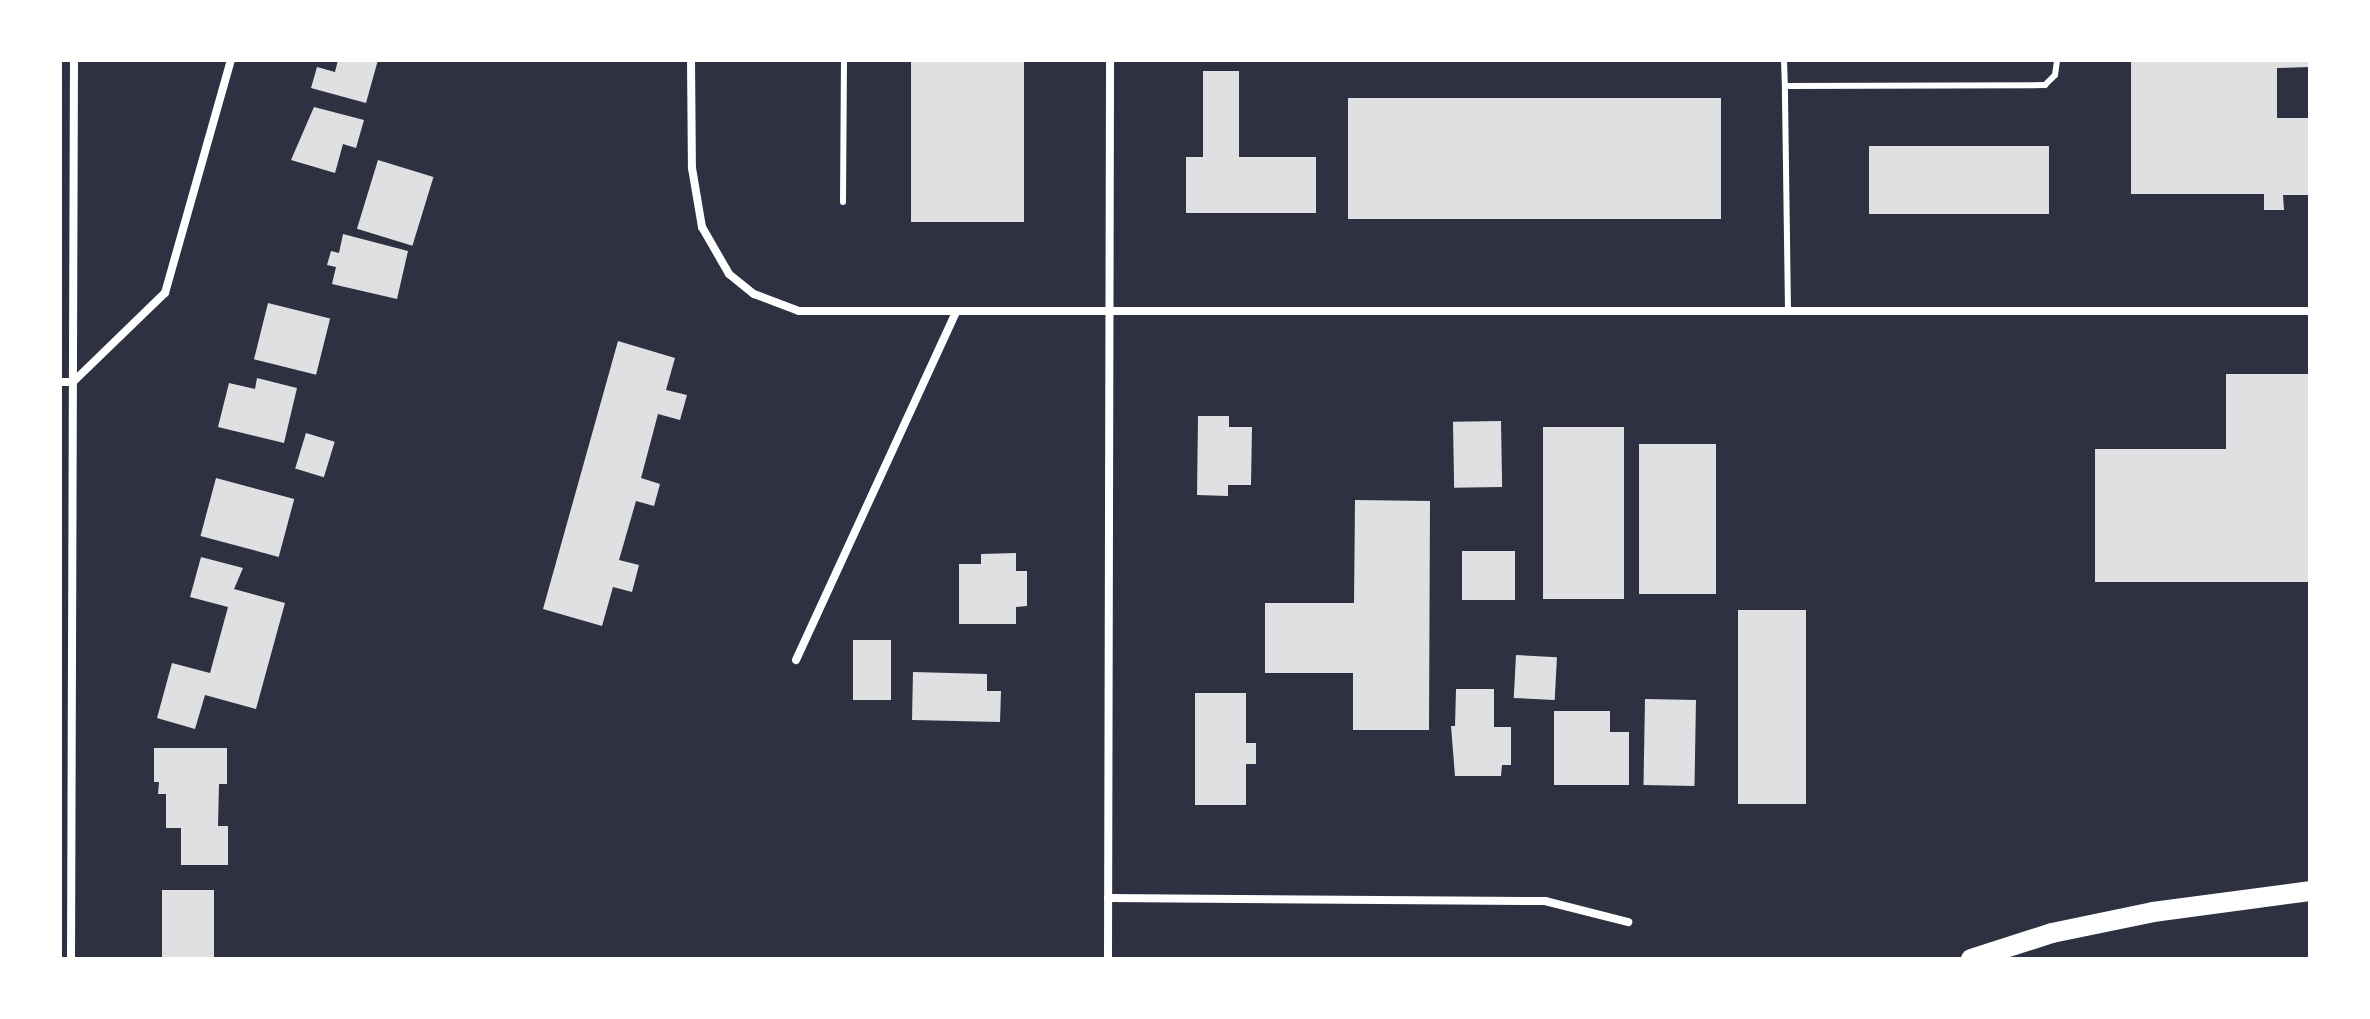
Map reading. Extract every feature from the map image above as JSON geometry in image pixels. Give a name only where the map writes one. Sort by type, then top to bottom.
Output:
[{"type":"main road","points":[[1971,959],[2052,933],[2153,912],[2310,891]]},
{"type":"street","points":[[71,959],[74,60]]},
{"type":"street","points":[[60,382],[73,382],[165,293],[231,60]]},
{"type":"street","points":[[691,60],[692,168],[702,227],[729,274],[777,306],[831,314],[1109,311],[2310,311]]},
{"type":"street","points":[[1108,959],[1110,60]]},
{"type":"street","points":[[796,660],[956,312]]},
{"type":"street","points":[[1108,898],[1545,901],[1628,922]]},
{"type":"lane","points":[[843,202],[844,60]]},
{"type":"lane","points":[[1784,60],[1788,311]]},
{"type":"lane","points":[[1785,86],[2045,85],[2055,75],[2057,60]]},
{"type":"building","points":[[338,60],[378,60],[366,103],[311,88],[317,67],[335,72]]},
{"type":"building","points":[[911,60],[1024,60],[1024,222],[911,222]]},
{"type":"building","points":[[2131,60],[2310,60],[2310,67],[2277,68],[2277,118],[2310,118],[2310,195],[2283,195],[2284,210],[2264,210],[2264,194],[2131,194]]},
{"type":"building","points":[[1203,71],[1239,71],[1239,157],[1316,157],[1316,213],[1186,213],[1186,157],[1203,157]]},
{"type":"building","points":[[1348,98],[1721,98],[1721,219],[1348,219]]},
{"type":"building","points":[[314,107],[364,120],[356,148],[343,144],[335,173],[291,160]]},
{"type":"building","points":[[1869,146],[2049,146],[2049,214],[1869,214]]},
{"type":"building","points":[[378,160],[433,177],[412,246],[357,229]]},
{"type":"building","points":[[343,234],[408,251],[397,299],[332,284],[336,267],[327,265],[331,251],[339,253]]},
{"type":"building","points":[[268,303],[330,318],[316,375],[254,359]]},
{"type":"building","points":[[618,341],[675,358],[666,390],[687,395],[680,420],[658,414],[641,478],[660,484],[654,506],[636,501],[619,560],[639,565],[632,592],[613,587],[602,626],[543,609]]},
{"type":"building","points":[[2226,374],[2310,374],[2310,582],[2095,582],[2095,449],[2226,449]]},
{"type":"building","points":[[257,378],[297,388],[284,443],[218,427],[229,383],[255,389]]},
{"type":"building","points":[[1198,416],[1229,416],[1229,427],[1252,427],[1251,485],[1228,485],[1228,496],[1197,495]]},
{"type":"building","points":[[1501,421],[1502,487],[1454,488],[1453,422]]},
{"type":"building","points":[[1543,427],[1624,427],[1624,599],[1543,599]]},
{"type":"building","points":[[306,433],[335,442],[324,477],[295,468]]},
{"type":"building","points":[[1639,444],[1716,444],[1716,594],[1639,594]]},
{"type":"building","points":[[216,478],[294,499],[279,557],[200,536]]},
{"type":"building","points":[[1355,500],[1430,501],[1429,730],[1353,730],[1353,673],[1265,673],[1265,603],[1354,603]]},
{"type":"building","points":[[1462,551],[1515,551],[1515,600],[1462,600]]},
{"type":"building","points":[[1016,553],[1016,571],[1027,571],[1027,606],[1016,607],[1016,624],[959,624],[959,564],[981,564],[981,554]]},
{"type":"building","points":[[201,557],[243,568],[234,589],[285,603],[256,709],[205,695],[195,729],[157,718],[172,663],[210,673],[228,607],[190,597]]},
{"type":"building","points":[[1738,610],[1806,610],[1806,804],[1738,804]]},
{"type":"building","points":[[853,640],[891,640],[891,700],[853,700]]},
{"type":"building","points":[[1516,655],[1557,657],[1555,700],[1514,698]]},
{"type":"building","points":[[913,672],[987,674],[987,691],[1001,691],[1000,722],[912,720]]},
{"type":"building","points":[[1456,689],[1494,689],[1494,727],[1511,727],[1511,765],[1502,765],[1501,776],[1455,776],[1451,726],[1455,726]]},
{"type":"building","points":[[1195,693],[1246,693],[1246,743],[1256,743],[1256,764],[1246,764],[1246,805],[1195,805]]},
{"type":"building","points":[[1645,699],[1696,700],[1694,786],[1643,785]]},
{"type":"building","points":[[1554,711],[1610,711],[1610,732],[1629,732],[1629,785],[1554,785]]},
{"type":"building","points":[[154,748],[227,748],[227,784],[219,784],[218,826],[228,826],[228,865],[181,865],[181,828],[166,828],[166,794],[158,794],[159,782],[154,782]]},
{"type":"building","points":[[162,890],[214,890],[214,959],[162,959]]}]
